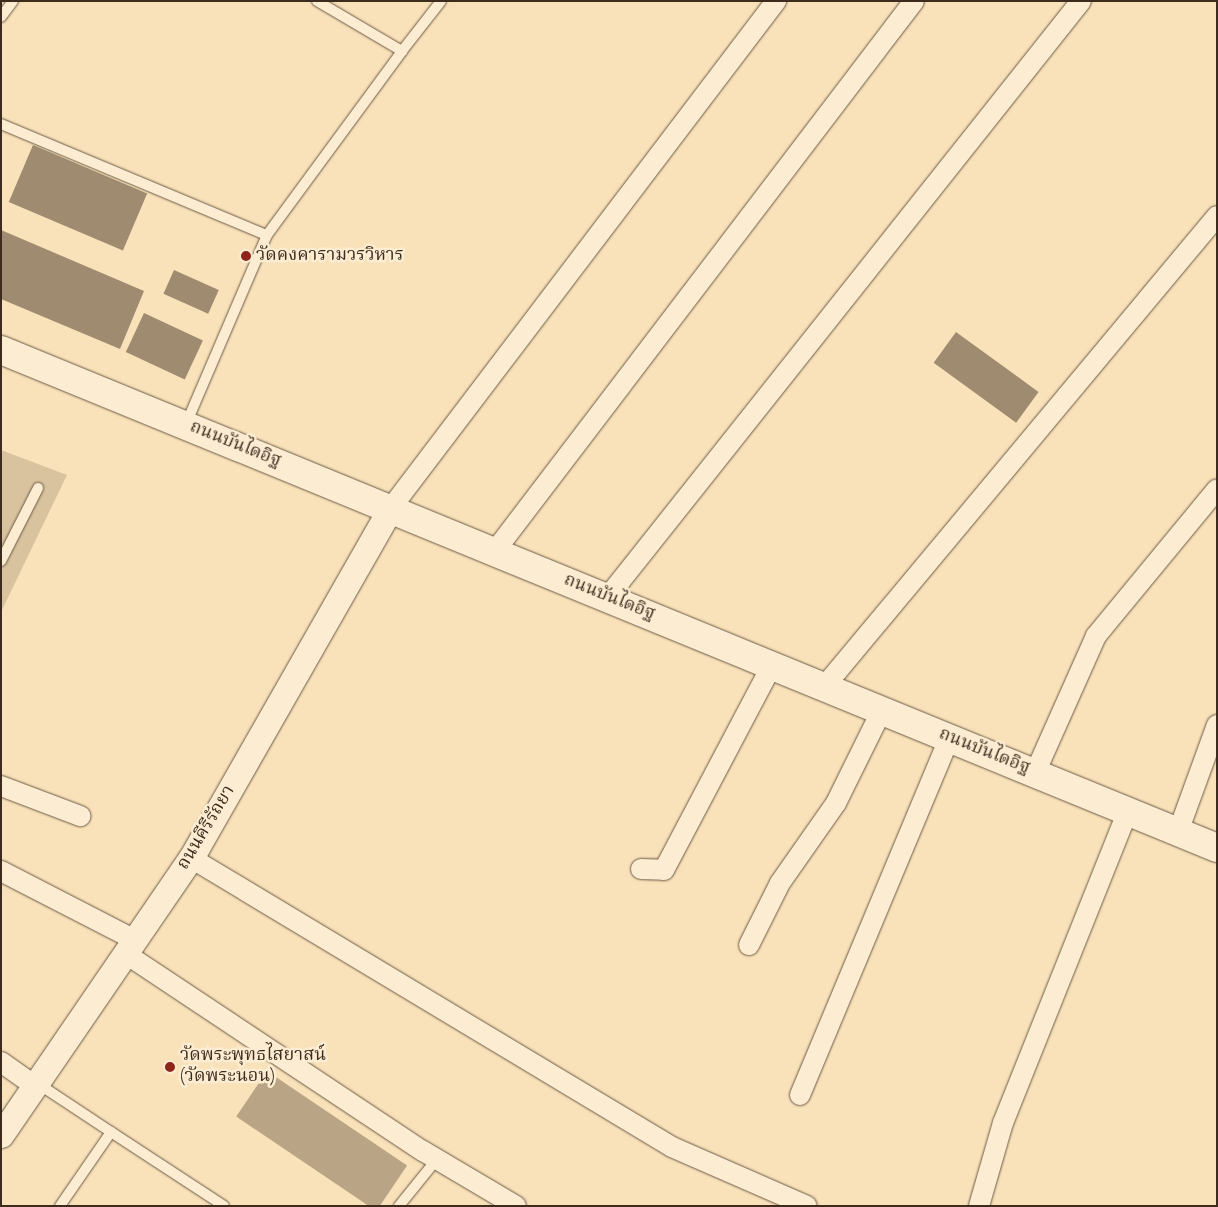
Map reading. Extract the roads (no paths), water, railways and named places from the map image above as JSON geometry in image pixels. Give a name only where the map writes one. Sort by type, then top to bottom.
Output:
[{"type":"main road","name":"ถนนบันไดอิฐ","points":[[1,350],[391,508],[1217,848]]},
{"type":"street","points":[[391,508],[776,1]]},
{"type":"street","points":[[494,551],[914,1]]},
{"type":"street","points":[[607,598],[1081,1]]},
{"type":"street","points":[[824,687],[1217,216]]},
{"type":"street","points":[[1035,773],[1096,636],[1217,489]]},
{"type":"street","name":"ถนนคีรีรัถยา","points":[[1,1134],[191,858],[391,508]]},
{"type":"street","points":[[641,869],[664,870],[772,665]]},
{"type":"street","points":[[749,945],[780,883],[831,812],[882,710]]},
{"type":"street","points":[[1178,832],[1217,725]]},
{"type":"street","points":[[800,1095],[949,738]]},
{"type":"street","points":[[1,786],[80,816]]},
{"type":"street","points":[[978,1206],[1002,1123],[1128,811]]},
{"type":"street","points":[[191,858],[672,1147],[806,1206]]},
{"type":"street","points":[[1,871],[130,947],[437,1160],[516,1206]]},
{"type":"street","points":[[1,1062],[36,1084]]},
{"type":"lane","points":[[1,17],[13,1]]},
{"type":"lane","points":[[317,1],[402,51]]},
{"type":"lane","points":[[185,425],[267,235],[441,1]]},
{"type":"lane","points":[[1,124],[267,235]]},
{"type":"lane","points":[[1,561],[38,488]]},
{"type":"lane","points":[[36,1084],[224,1206]]},
{"type":"lane","points":[[60,1206],[111,1132]]},
{"type":"lane","points":[[399,1206],[437,1160]]},
{"type":"place","name":"วัดคงคารามวรวิหาร","points":[[246,256]]},
{"type":"place","name":"วัดพระพุทธไสยาสน์ (วัดพระนอน)","points":[[170,1067]]}]
